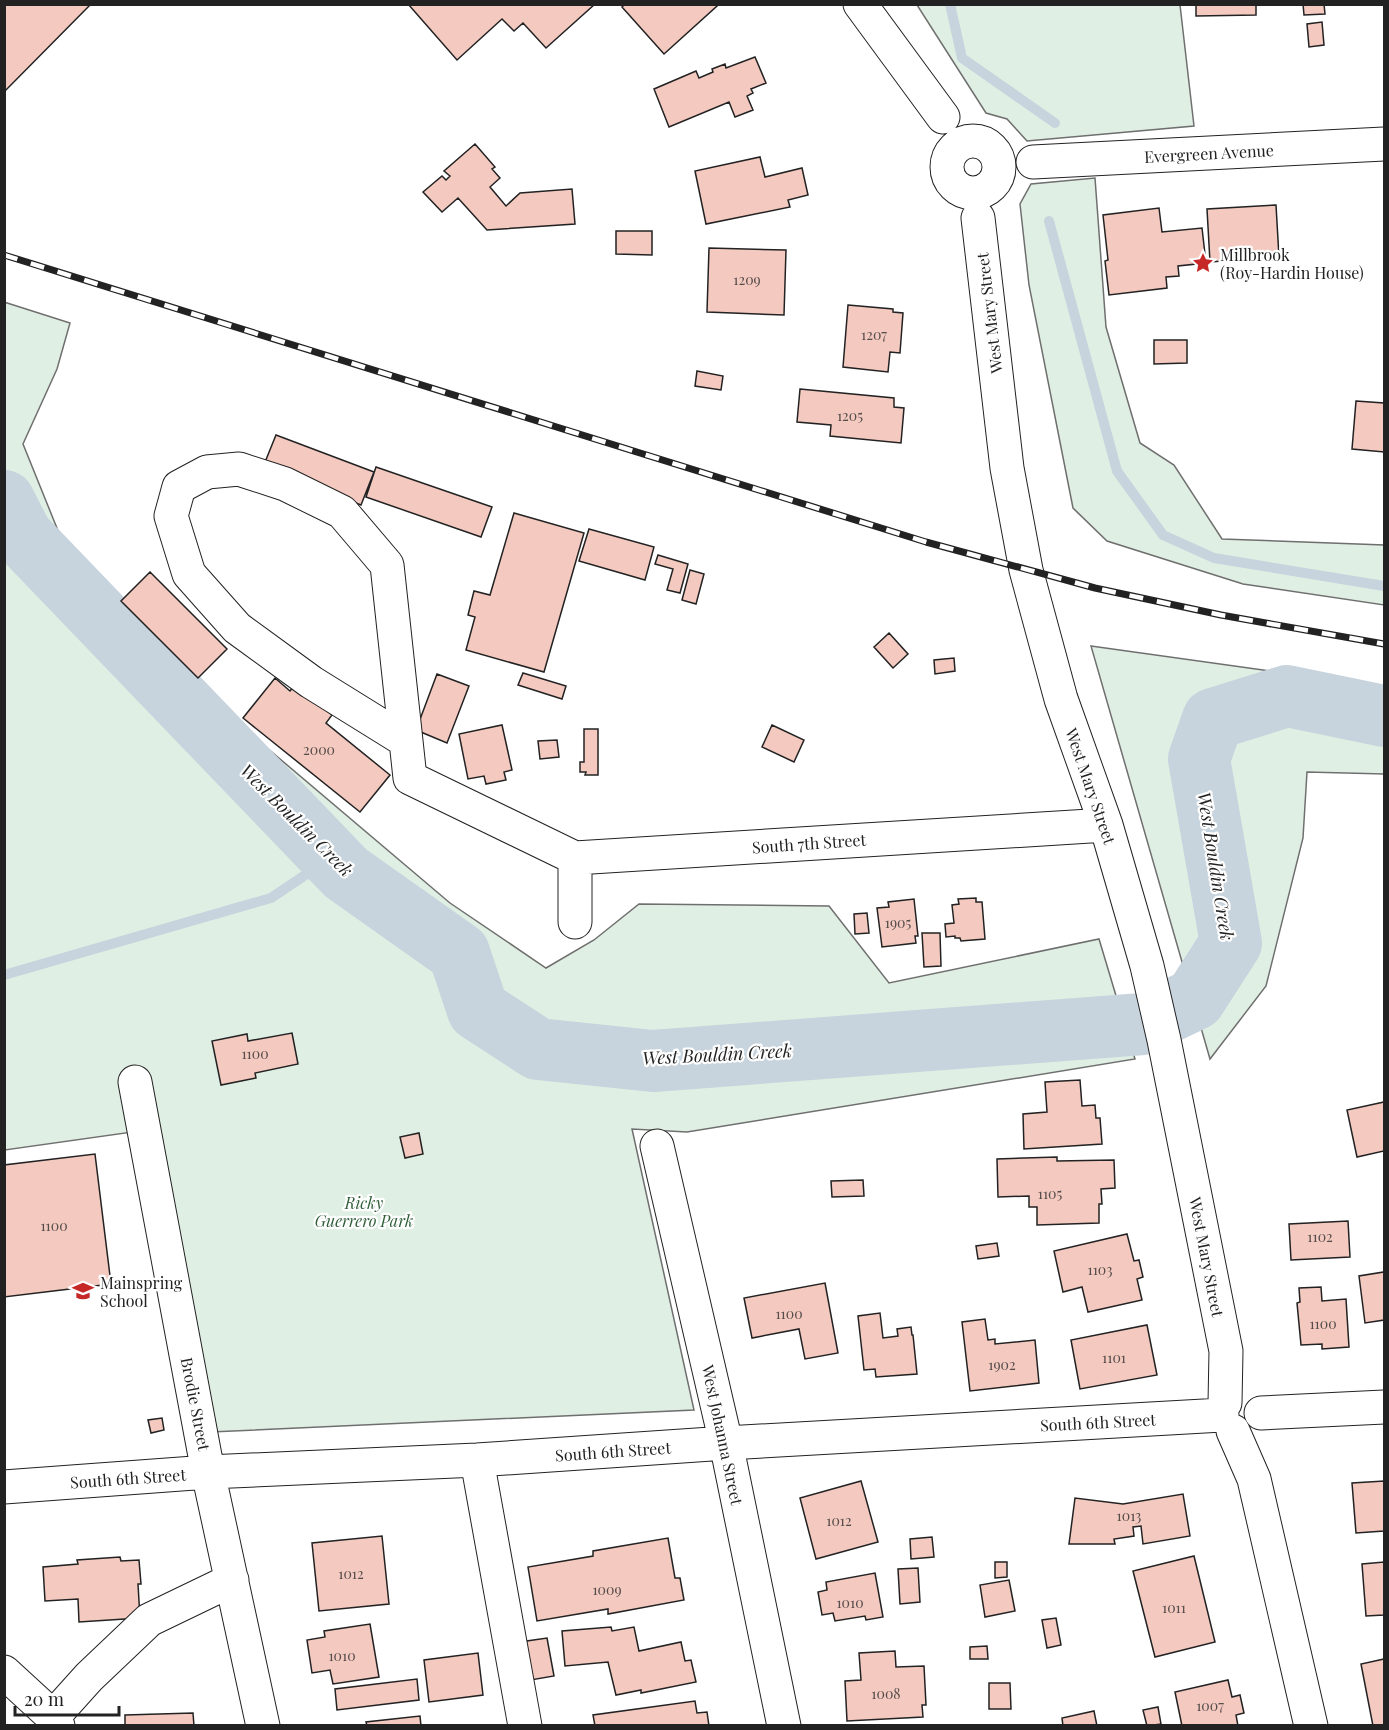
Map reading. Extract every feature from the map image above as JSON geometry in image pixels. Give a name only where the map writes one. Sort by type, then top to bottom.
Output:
[{"type":"street","points":[[860,4],[943,117],[978,174]]},
{"type":"street","name":"Evergreen Avenue","points":[[978,174],[1033,162],[1384,144]]},
{"type":"street","name":"West Mary Street","points":[[978,174],[1007,468],[1026,570],[1061,699],[1106,825],[1154,994],[1226,1351],[1311,1725]]},
{"type":"street","points":[[406,741],[311,682],[237,628],[189,574],[171,516],[179,487],[207,472],[239,469],[285,484],[342,512],[387,565],[410,778],[575,858],[575,922]]},
{"type":"street","name":"South 7th Street","points":[[575,858],[1106,825]]},
{"type":"street","name":"Brodie Street","points":[[135,1082],[208,1472],[263,1725]]},
{"type":"street","name":"West Johanna Street","points":[[657,1146],[726,1443],[784,1725]]},
{"type":"street","name":"South 6th Street","points":[[4,1487],[208,1472],[477,1460],[726,1443],[1384,1407]]},
{"type":"street","points":[[477,1460],[525,1725]]},
{"type":"street","points":[[4,1672],[56,1721],[89,1677],[149,1620],[232,1580]]},
{"type":"green space","points":[[917,5],[1180,5],[1194,126],[1027,141],[1007,119],[986,113]]},
{"type":"green space","points":[[1095,178],[1106,327],[1140,443],[1174,465],[1222,539],[1384,545],[1384,605],[1243,584],[1107,541],[1073,508],[1029,285],[1020,204],[1031,184]]},
{"type":"green space","name":"Ricky Guerrero Park","points":[[4,302],[70,323],[57,369],[23,444],[65,548],[195,687],[450,903],[546,968],[594,940],[639,904],[829,906],[889,983],[1099,939],[1135,1059],[687,1132],[632,1129],[694,1410],[188,1433],[132,1132],[5,1150]]},
{"type":"green space","points":[[1091,646],[1384,687],[1384,774],[1307,772],[1303,838],[1266,986],[1210,1059]]},
{"type":"building","points":[[4,4],[91,4],[4,92]]},
{"type":"building","points":[[408,4],[595,4],[546,48],[523,23],[514,31],[502,19],[457,60]]},
{"type":"building","points":[[625,4],[716,4],[717,6],[664,54],[622,7]]},
{"type":"building","points":[[1196,4],[1256,4],[1256,15],[1196,16]]},
{"type":"building","points":[[1303,4],[1324,4],[1325,14],[1304,15]]},
{"type":"building","points":[[1322,22],[1324,45],[1309,47],[1307,24]]},
{"type":"building","points":[[755,57],[766,83],[751,89],[753,93],[747,96],[753,110],[735,117],[729,102],[669,127],[654,89],[696,71],[699,78],[725,64],[726,68]]},
{"type":"building","points":[[475,144],[495,167],[492,169],[500,178],[490,187],[506,206],[520,193],[572,189],[575,224],[487,230],[458,198],[442,212],[423,192],[442,176],[446,180],[450,176],[444,171]]},
{"type":"building","points":[[760,157],[765,177],[802,168],[808,195],[788,200],[790,207],[706,224],[695,171]]},
{"type":"building","points":[[1276,205],[1279,257],[1210,262],[1207,209]]},
{"type":"building","points":[[1159,208],[1162,232],[1202,228],[1206,263],[1178,266],[1179,276],[1166,277],[1167,288],[1109,295],[1103,215]]},
{"type":"building","points":[[616,231],[652,231],[652,255],[616,254]]},
{"type":"building","points":[[709,248],[786,250],[784,315],[707,312]]},
{"type":"building","points":[[848,305],[893,309],[893,312],[903,313],[900,353],[890,352],[888,372],[843,367]]},
{"type":"building","points":[[1154,340],[1187,340],[1187,363],[1154,364]]},
{"type":"building","points":[[697,371],[723,376],[721,390],[695,386]]},
{"type":"building","points":[[800,389],[894,398],[894,407],[904,408],[901,443],[830,436],[831,425],[797,422]]},
{"type":"building","points":[[1356,401],[1384,403],[1384,452],[1352,449]]},
{"type":"building","points":[[276,435],[374,472],[361,505],[263,467]]},
{"type":"building","points":[[376,467],[492,507],[481,537],[366,497]]},
{"type":"building","points":[[514,513],[584,533],[544,672],[466,650],[475,617],[468,615],[474,591],[490,595]]},
{"type":"building","points":[[589,529],[654,547],[645,580],[579,561]]},
{"type":"building","points":[[658,555],[688,564],[680,593],[667,590],[673,569],[655,564]]},
{"type":"building","points":[[690,570],[704,574],[696,604],[682,600]]},
{"type":"building","points":[[150,572],[227,649],[198,678],[121,601]]},
{"type":"building","points":[[889,633],[908,654],[893,668],[874,647]]},
{"type":"building","points":[[954,658],[955,671],[935,674],[934,660]]},
{"type":"building","points":[[523,673],[566,686],[562,699],[518,685]]},
{"type":"building","points":[[437,674],[469,686],[447,743],[416,730]]},
{"type":"building","points":[[275,678],[290,691],[295,685],[332,715],[326,723],[390,775],[360,812],[243,718]]},
{"type":"building","points":[[502,725],[512,770],[504,772],[506,780],[486,784],[484,776],[468,779],[459,734]]},
{"type":"building","points":[[772,725],[804,740],[794,762],[762,747]]},
{"type":"building","points":[[584,729],[598,729],[598,775],[585,775],[586,772],[580,772],[580,762],[584,762]]},
{"type":"building","points":[[557,740],[559,757],[540,759],[538,741]]},
{"type":"building","points":[[976,898],[976,902],[982,902],[985,939],[961,941],[955,936],[946,937],[945,924],[954,923],[952,905],[959,904],[958,899]]},
{"type":"building","points":[[914,899],[918,936],[915,936],[916,943],[882,947],[877,908],[889,907],[888,902]]},
{"type":"building","points":[[867,913],[869,933],[855,934],[854,914]]},
{"type":"building","points":[[922,933],[940,933],[941,966],[924,967]]},
{"type":"building","points":[[292,1033],[298,1064],[255,1073],[256,1078],[221,1085],[212,1041],[247,1034],[248,1041]]},
{"type":"building","points":[[1080,1080],[1082,1106],[1095,1105],[1096,1118],[1100,1118],[1102,1144],[1024,1149],[1023,1114],[1047,1112],[1045,1082]]},
{"type":"building","points":[[1384,1102],[1384,1151],[1357,1157],[1347,1110]]},
{"type":"building","points":[[419,1133],[423,1154],[405,1158],[400,1137]]},
{"type":"building","points":[[95,1154],[111,1284],[4,1297],[4,1165]]},
{"type":"building","points":[[1057,1157],[1057,1161],[1114,1160],[1115,1188],[1101,1189],[1102,1204],[1099,1204],[1099,1223],[1037,1225],[1037,1207],[1029,1207],[1029,1196],[998,1197],[997,1159]]},
{"type":"building","points":[[863,1180],[864,1196],[832,1197],[831,1181]]},
{"type":"building","points":[[1348,1221],[1350,1257],[1291,1260],[1289,1224]]},
{"type":"building","points":[[1127,1234],[1134,1261],[1139,1260],[1143,1277],[1137,1279],[1142,1300],[1088,1312],[1082,1287],[1063,1292],[1054,1251]]},
{"type":"building","points":[[997,1243],[999,1256],[978,1259],[976,1246]]},
{"type":"building","points":[[1384,1272],[1384,1320],[1365,1323],[1359,1276]]},
{"type":"building","points":[[825,1283],[838,1353],[805,1359],[799,1329],[752,1338],[744,1298]]},
{"type":"building","points":[[1321,1287],[1322,1301],[1346,1299],[1349,1347],[1322,1349],[1322,1344],[1301,1345],[1297,1303],[1300,1302],[1299,1288]]},
{"type":"building","points":[[880,1313],[883,1338],[898,1336],[897,1329],[911,1327],[917,1374],[876,1377],[875,1369],[864,1370],[858,1316]]},
{"type":"building","points":[[985,1319],[988,1340],[995,1339],[995,1344],[1035,1340],[1039,1383],[970,1391],[962,1322]]},
{"type":"building","points":[[1147,1325],[1157,1375],[1080,1389],[1071,1340]]},
{"type":"building","points":[[162,1418],[164,1430],[151,1433],[148,1420]]},
{"type":"building","points":[[861,1481],[878,1542],[816,1559],[800,1498]]},
{"type":"building","points":[[1384,1481],[1384,1531],[1356,1533],[1352,1483]]},
{"type":"building","points":[[1183,1494],[1190,1536],[1143,1544],[1141,1526],[1133,1527],[1134,1536],[1114,1539],[1115,1544],[1069,1544],[1075,1498],[1123,1504]]},
{"type":"building","points":[[382,1536],[389,1604],[319,1611],[312,1543]]},
{"type":"building","points":[[932,1537],[934,1557],[911,1559],[910,1539]]},
{"type":"building","points":[[668,1538],[675,1578],[680,1578],[684,1600],[608,1614],[608,1609],[537,1621],[528,1567],[593,1556],[593,1551]]},
{"type":"building","points":[[1194,1556],[1215,1642],[1155,1657],[1133,1571]]},
{"type":"building","points":[[120,1557],[121,1561],[139,1560],[140,1618],[79,1622],[78,1599],[45,1601],[43,1567],[78,1564],[77,1560]]},
{"type":"building","points":[[995,1562],[1007,1562],[1007,1577],[995,1578]]},
{"type":"building","points":[[1384,1562],[1384,1615],[1366,1616],[1362,1564]]},
{"type":"building","points":[[918,1568],[920,1602],[900,1604],[898,1569]]},
{"type":"building","points":[[875,1573],[883,1617],[866,1620],[865,1616],[835,1621],[833,1613],[822,1615],[818,1592],[827,1590],[826,1582]]},
{"type":"building","points":[[1009,1580],[1015,1611],[985,1617],[980,1585]]},
{"type":"building","points":[[1056,1618],[1061,1645],[1047,1648],[1042,1620]]},
{"type":"building","points":[[370,1624],[379,1677],[333,1684],[330,1670],[312,1673],[307,1640],[325,1637],[324,1631]]},
{"type":"building","points":[[611,1627],[612,1631],[634,1627],[639,1651],[681,1642],[685,1661],[691,1660],[696,1682],[641,1693],[641,1690],[616,1695],[608,1662],[565,1666],[562,1631]]},
{"type":"building","points":[[547,1638],[554,1676],[525,1681],[520,1642]]},
{"type":"building","points":[[987,1646],[988,1659],[970,1659],[970,1647]]},
{"type":"building","points":[[895,1651],[896,1667],[924,1666],[926,1705],[922,1705],[923,1717],[847,1721],[845,1681],[861,1680],[859,1653]]},
{"type":"building","points":[[478,1653],[483,1695],[429,1702],[424,1660]]},
{"type":"building","points":[[1384,1659],[1384,1726],[1373,1726],[1361,1664]]},
{"type":"building","points":[[417,1679],[419,1700],[337,1710],[335,1689]]},
{"type":"building","points":[[1228,1680],[1232,1697],[1240,1695],[1244,1713],[1236,1715],[1238,1726],[1182,1726],[1175,1692]]},
{"type":"building","points":[[989,1683],[1010,1683],[1011,1709],[989,1709]]},
{"type":"building","points":[[695,1701],[697,1713],[707,1712],[709,1726],[595,1726],[593,1715]]},
{"type":"building","points":[[1158,1707],[1161,1724],[1147,1726],[1143,1710]]},
{"type":"building","points":[[1094,1711],[1097,1726],[1063,1726],[1062,1718]]},
{"type":"building","points":[[193,1713],[194,1726],[125,1726],[125,1715]]},
{"type":"building","points":[[420,1716],[421,1726],[367,1726],[366,1722]]},
{"type":"waterway","points":[[950,4],[962,58],[1055,123]]},
{"type":"waterway","points":[[1049,221],[1117,471],[1163,535],[1214,558],[1384,586]]},
{"type":"waterway","name":"West Bouldin Creek","points":[[4,501],[22,536],[346,873],[459,953],[478,1010],[538,1049],[653,1061],[1143,1024],[1195,999],[1231,943],[1199,759],[1213,719],[1287,696],[1384,716]]},
{"type":"waterway","points":[[4,975],[271,898],[332,857]]},
{"type":"railway","points":[[4,255],[926,542],[1095,588],[1221,615],[1384,644]]},
{"type":"place","name":"Millbrook (Roy-Hardin House)","points":[[1203,263]]},
{"type":"place","name":"Mainspring School","points":[[83,1291]]}]
